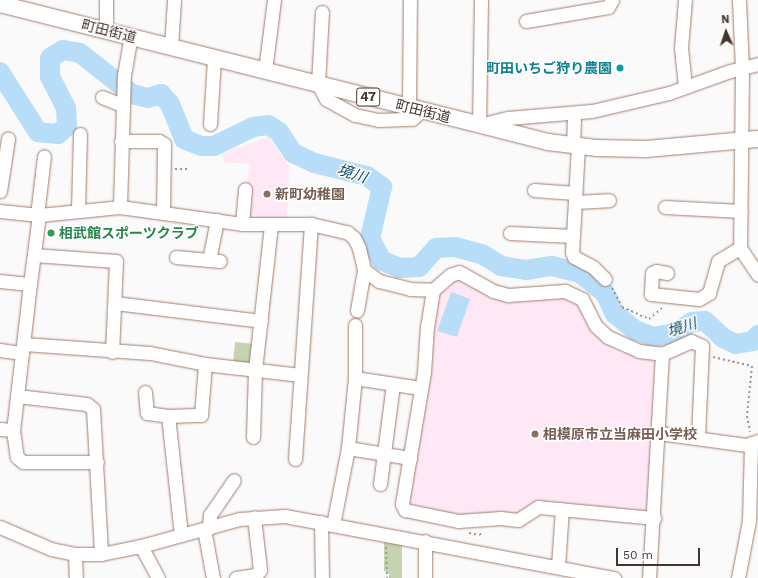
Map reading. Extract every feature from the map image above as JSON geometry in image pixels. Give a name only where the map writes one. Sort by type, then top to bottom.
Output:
[{"type":"main road","name":"町田街道","points":[[0,4],[19,4],[106,30],[214,58],[478,125],[575,146],[646,149],[758,139]]},
{"type":"street","points":[[106,0],[106,30]]},
{"type":"street","points":[[171,47],[174,0]]},
{"type":"street","points":[[266,71],[274,0]]},
{"type":"street","points":[[322,12],[318,84],[329,101],[355,116],[381,120],[410,120],[416,109],[410,0]]},
{"type":"street","points":[[481,0],[478,125],[508,118],[574,113],[669,93],[758,64]]},
{"type":"street","points":[[526,21],[608,7],[612,0]]},
{"type":"street","points":[[685,0],[681,48],[685,87]]},
{"type":"street","points":[[739,0],[742,68],[740,248],[758,275]]},
{"type":"street","points":[[120,207],[122,103],[124,75],[131,36]]},
{"type":"street","points":[[210,124],[214,58]]},
{"type":"street","points":[[102,97],[122,103]]},
{"type":"street","points":[[574,113],[574,257],[593,267],[605,279]]},
{"type":"street","points":[[78,210],[80,134]]},
{"type":"street","points":[[0,191],[3,160],[8,139]]},
{"type":"street","points":[[121,141],[159,141],[164,144],[163,212]]},
{"type":"street","points":[[44,156],[17,396],[6,429],[17,457],[21,462],[97,462]]},
{"type":"street","points":[[242,224],[245,189]]},
{"type":"street","points":[[534,190],[575,197],[609,200]]},
{"type":"street","points":[[0,211],[38,215],[120,207],[242,224],[311,224],[347,232],[354,238],[359,248],[364,270],[357,310]]},
{"type":"street","points":[[665,207],[741,211]]},
{"type":"street","points":[[176,257],[214,260],[217,220]]},
{"type":"street","points":[[295,459],[300,375],[308,301],[311,224]]},
{"type":"street","points":[[253,437],[255,370],[270,225]]},
{"type":"street","points":[[510,233],[573,236]]},
{"type":"street","points":[[667,273],[656,271],[652,274],[649,292],[652,295],[668,298],[704,297],[709,293],[718,261],[740,248]]},
{"type":"street","points":[[34,255],[114,259],[118,265],[112,352]]},
{"type":"street","points":[[364,270],[373,278],[393,286],[433,290]]},
{"type":"street","points":[[654,518],[538,507],[518,520],[501,518],[458,522],[409,512],[402,504],[410,458],[433,290],[450,275],[460,272],[493,291],[508,295],[565,290],[582,300],[596,326],[608,337],[639,351],[662,354],[691,341],[702,346],[703,351],[698,438]]},
{"type":"street","points":[[0,281],[30,284]]},
{"type":"street","points":[[115,303],[261,321]]},
{"type":"street","points":[[322,578],[327,524],[348,448],[355,378],[355,325]]},
{"type":"street","points":[[0,350],[23,349],[150,353],[205,364],[300,375]]},
{"type":"street","points":[[649,578],[654,518],[662,354]]},
{"type":"street","points":[[145,392],[147,413],[168,416],[201,415],[205,364]]},
{"type":"street","points":[[355,378],[420,388]]},
{"type":"street","points":[[380,484],[393,384]]},
{"type":"street","points":[[17,396],[91,406],[95,412],[101,554]]},
{"type":"street","points":[[168,416],[181,535]]},
{"type":"street","points":[[658,433],[698,438],[755,442],[749,521],[738,578]]},
{"type":"street","points":[[348,448],[410,458]]},
{"type":"street","points":[[213,578],[206,528],[210,516],[234,480]]},
{"type":"street","points":[[558,566],[562,509]]},
{"type":"street","points":[[0,527],[51,549],[75,554],[101,554],[141,546],[206,528],[254,518],[285,516],[558,566],[614,578]]},
{"type":"street","points":[[236,578],[256,574],[260,570],[254,518]]},
{"type":"street","points":[[425,541],[425,578]]},
{"type":"street","points":[[141,546],[158,578]]},
{"type":"street","points":[[75,554],[76,578]]},
{"type":"path","points":[[605,279],[622,307],[649,320],[668,298]]},
{"type":"path","points":[[702,346],[714,358],[752,366],[747,416],[755,442]]},
{"type":"path","points":[[386,534],[387,578]]},
{"type":"shaded area","name":"新町幼稚園","points":[[269,137],[289,166],[287,221],[245,222],[249,164],[223,162],[223,153]]},
{"type":"shaded area","name":"相模原市立当麻田小学校","points":[[459,277],[489,295],[520,302],[556,296],[567,298],[575,302],[594,334],[620,352],[654,361],[656,365],[649,510],[645,512],[458,517],[410,508],[407,503],[437,299],[452,280]]},
{"type":"green space","points":[[235,342],[254,344],[252,363],[233,364]]},
{"type":"green space","points":[[384,540],[402,543],[402,578],[389,578],[389,573],[384,571]]},
{"type":"water","points":[[451,292],[470,299],[457,337],[437,331]]},
{"type":"waterway","name":"境川","points":[[0,72],[38,132],[58,134],[67,126],[66,108],[50,77],[50,58],[63,50],[80,53],[132,94],[148,98],[161,94],[170,104],[184,139],[201,146],[214,146],[253,127],[268,125],[279,132],[293,153],[314,163],[367,176],[382,187],[370,238],[381,260],[400,268],[419,267],[436,248],[455,247],[482,254],[501,266],[526,270],[552,266],[580,273],[605,293],[615,314],[635,330],[653,337],[675,333],[692,322],[705,321],[723,338],[736,344],[753,341],[758,335]]},
{"type":"place","name":"町田いちご狩り農園","points":[[620,68]]},
{"type":"place","name":"新町幼稚園","points":[[267,194]]},
{"type":"place","name":"相武館スポーツクラブ","points":[[51,233]]},
{"type":"place","name":"相模原市立当麻田小学校","points":[[535,434]]}]
